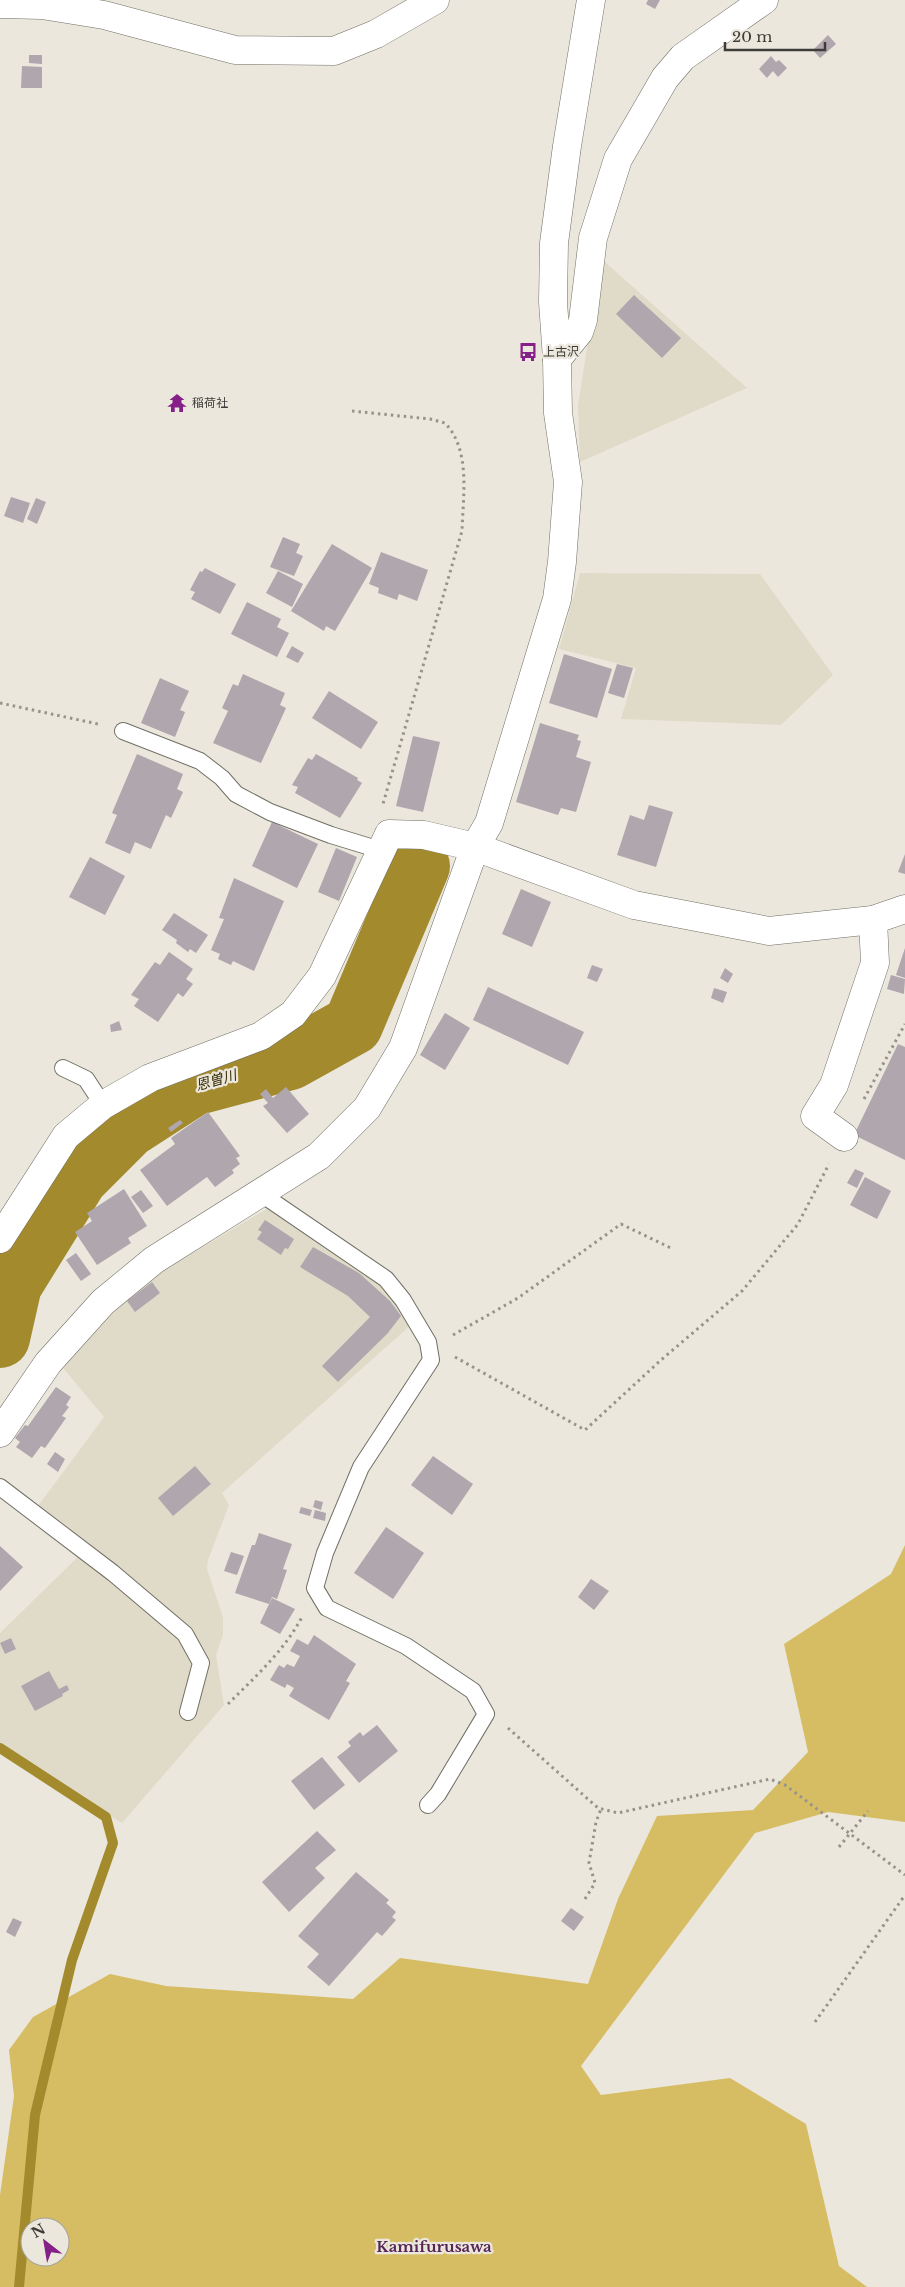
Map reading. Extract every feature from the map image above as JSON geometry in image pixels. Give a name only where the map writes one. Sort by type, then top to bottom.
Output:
[{"type":"street","points":[[0,4],[42,5],[104,15],[235,50],[334,51],[376,34],[435,0]]},
{"type":"street","points":[[0,1433],[48,1363],[103,1302],[154,1260],[319,1156],[367,1108],[402,1048],[475,847],[489,823],[557,599],[562,562],[568,482],[558,413],[553,302],[554,243],[567,146],[591,0]]},
{"type":"street","points":[[557,359],[579,332],[583,320],[592,238],[615,169],[623,151],[665,78],[683,57],[764,0]]},
{"type":"street","points":[[0,1239],[66,1136],[103,1105],[150,1078],[261,1036],[293,1014],[322,976],[384,842],[424,835],[475,847],[634,905],[769,931],[873,920],[905,909]]},
{"type":"street","points":[[844,1137],[815,1116],[834,1085],[875,963],[873,920]]},
{"type":"lane","points":[[123,731],[200,761],[222,778],[236,794],[270,812],[332,835],[384,842]]},
{"type":"lane","points":[[63,1068],[86,1079],[103,1105]]},
{"type":"lane","points":[[260,1193],[386,1279],[433,1344],[431,1360],[361,1467],[325,1553],[315,1588],[327,1608],[406,1646],[474,1691],[486,1714],[438,1794],[428,1805]]},
{"type":"lane","points":[[0,1487],[114,1573],[185,1634],[201,1663],[188,1712]]},
{"type":"path","points":[[352,411],[430,419],[445,423],[458,442],[464,489],[462,531],[421,677],[383,800],[384,842]]},
{"type":"path","points":[[0,703],[84,720],[123,731]]},
{"type":"path","points":[[433,1344],[585,1430],[661,1360],[742,1291],[798,1224],[905,1024]]},
{"type":"path","points":[[433,1344],[518,1298],[621,1224],[673,1249]]},
{"type":"path","points":[[228,1704],[263,1670],[292,1636],[304,1613],[320,1597]]},
{"type":"path","points":[[486,1714],[500,1721],[601,1810],[618,1813],[770,1779],[785,1785],[905,1874]]},
{"type":"path","points":[[586,1899],[595,1883],[589,1863],[596,1822],[601,1810]]},
{"type":"path","points":[[839,1847],[868,1810]]},
{"type":"path","points":[[815,2022],[905,1895]]},
{"type":"shaded area","points":[[597,255],[747,388],[580,462],[578,405],[590,329]]},
{"type":"shaded area","points":[[580,573],[760,574],[833,675],[781,725],[621,719],[636,668],[559,649]]},
{"type":"shaded area","points":[[270,1207],[281,1218],[383,1284],[412,1324],[222,1493],[229,1505],[208,1560],[207,1569],[223,1617],[223,1635],[216,1655],[224,1705],[122,1823],[0,1746],[0,1633],[89,1546],[38,1506],[104,1417],[63,1368],[112,1314],[138,1290],[164,1270]]},
{"type":"shaded area","points":[[905,1545],[905,1822],[828,1812],[755,1833],[581,2066],[601,2095],[730,2078],[806,2124],[839,2266],[867,2287],[0,2287],[0,2195],[14,2096],[9,2050],[33,2017],[110,1974],[166,1986],[353,1999],[400,1958],[588,1984],[618,1899],[657,1816],[753,1810],[808,1752],[784,1644],[891,1574]]},
{"type":"building","points":[[648,0],[660,0],[655,9],[646,4]]},
{"type":"building","points":[[828,35],[836,44],[820,58],[813,50]]},
{"type":"building","points":[[29,55],[42,55],[42,64],[29,63]]},
{"type":"building","points":[[771,56],[776,62],[779,60],[787,68],[778,77],[773,71],[767,78],[759,69]]},
{"type":"building","points":[[22,66],[42,67],[42,88],[21,88]]},
{"type":"building","points":[[634,295],[681,338],[662,358],[616,314]]},
{"type":"building","name":"稲荷社","points":[[173,397],[183,399],[181,409],[170,406]]},
{"type":"building","points":[[11,497],[30,503],[23,523],[4,516]]},
{"type":"building","points":[[36,498],[46,502],[37,524],[27,519]]},
{"type":"building","points":[[283,537],[300,544],[296,553],[303,556],[294,576],[270,567]]},
{"type":"building","points":[[332,544],[372,568],[335,631],[326,626],[324,631],[291,611]]},
{"type":"building","points":[[381,552],[428,570],[417,601],[399,594],[397,600],[378,593],[379,588],[369,584]]},
{"type":"building","points":[[205,568],[236,584],[220,614],[191,599],[195,592],[190,590],[200,571],[202,572]]},
{"type":"building","points":[[278,571],[303,584],[292,607],[266,593]]},
{"type":"building","points":[[247,602],[281,619],[277,627],[289,633],[277,657],[231,634]]},
{"type":"building","points":[[292,646],[304,653],[298,663],[286,657]]},
{"type":"building","points":[[564,654],[612,669],[597,718],[549,703]]},
{"type":"building","points":[[617,664],[633,668],[624,698],[608,693]]},
{"type":"building","points":[[243,674],[285,693],[280,705],[286,708],[261,763],[213,743],[228,711],[222,708],[233,684],[238,686]]},
{"type":"building","points":[[160,678],[189,691],[180,710],[185,712],[175,737],[141,723]]},
{"type":"building","points":[[329,691],[378,722],[361,749],[312,718]]},
{"type":"building","points":[[540,723],[579,735],[577,740],[581,741],[576,757],[591,762],[576,812],[561,808],[558,815],[516,802]]},
{"type":"building","points":[[413,736],[440,742],[423,812],[396,806]]},
{"type":"building","points":[[137,754],[183,774],[177,789],[183,792],[171,818],[166,815],[151,849],[135,842],[130,854],[105,843],[117,815],[112,813]]},
{"type":"building","points":[[316,754],[358,778],[357,780],[362,783],[340,818],[295,793],[298,787],[292,785],[308,758],[312,760]]},
{"type":"building","points":[[649,805],[673,812],[656,867],[617,855],[630,815],[644,820]]},
{"type":"building","points":[[272,822],[318,844],[297,888],[252,866]]},
{"type":"building","points":[[336,848],[357,857],[339,901],[318,892]]},
{"type":"building","points":[[905,854],[905,874],[898,872]]},
{"type":"building","points":[[90,857],[125,876],[105,915],[69,897]]},
{"type":"building","points":[[234,878],[284,901],[254,971],[233,961],[231,965],[218,959],[220,954],[211,950],[224,919],[219,918]]},
{"type":"building","points":[[521,889],[551,902],[532,947],[502,934]]},
{"type":"building","points":[[174,913],[208,935],[196,953],[190,949],[188,952],[176,943],[177,940],[162,930]]},
{"type":"building","points":[[905,948],[905,978],[896,975]]},
{"type":"building","points":[[169,952],[193,969],[186,979],[193,984],[183,997],[178,993],[158,1022],[134,1006],[139,999],[131,995],[155,962],[160,965]]},
{"type":"building","points":[[592,965],[603,969],[597,982],[587,978]]},
{"type":"building","points":[[725,968],[733,974],[728,983],[720,978]]},
{"type":"building","points":[[891,975],[905,979],[904,994],[887,989]]},
{"type":"building","points":[[488,987],[584,1032],[568,1065],[473,1020]]},
{"type":"building","points":[[714,988],[727,992],[723,1003],[711,998]]},
{"type":"building","points":[[445,1013],[470,1028],[445,1070],[420,1055]]},
{"type":"building","points":[[119,1021],[122,1030],[111,1032],[110,1025]]},
{"type":"building","points":[[898,1044],[905,1047],[905,1160],[854,1135]]},
{"type":"building","points":[[286,1087],[309,1114],[287,1133],[263,1106],[268,1103],[260,1094],[266,1089],[273,1098]]},
{"type":"building","points":[[208,1112],[240,1156],[236,1158],[240,1164],[232,1170],[234,1173],[215,1187],[207,1177],[167,1206],[140,1170],[175,1144],[171,1138]]},
{"type":"building","points":[[180,1120],[183,1123],[171,1132],[168,1128]]},
{"type":"building","points":[[855,1169],[864,1173],[857,1188],[847,1183]]},
{"type":"building","points":[[865,1177],[891,1191],[877,1219],[850,1205]]},
{"type":"building","points":[[124,1189],[147,1226],[128,1238],[131,1243],[97,1265],[75,1232],[92,1221],[87,1213]]},
{"type":"building","points":[[141,1190],[153,1206],[143,1213],[131,1197]]},
{"type":"building","points":[[265,1220],[294,1239],[288,1249],[285,1248],[281,1255],[257,1239],[262,1232],[258,1230]]},
{"type":"building","points":[[313,1247],[359,1273],[390,1301],[401,1316],[387,1334],[338,1382],[322,1366],[370,1317],[348,1296],[300,1267]]},
{"type":"building","points":[[76,1253],[91,1274],[81,1281],[66,1260]]},
{"type":"building","points":[[152,1282],[160,1293],[135,1312],[127,1301]]},
{"type":"building","points":[[56,1387],[71,1397],[66,1405],[69,1407],[62,1416],[66,1418],[45,1448],[41,1446],[32,1458],[16,1447],[20,1442],[15,1438],[25,1425],[28,1426]]},
{"type":"building","points":[[55,1452],[65,1459],[58,1472],[47,1464]]},
{"type":"building","points":[[433,1456],[473,1484],[452,1515],[411,1485]]},
{"type":"building","points":[[195,1466],[211,1484],[173,1516],[158,1498]]},
{"type":"building","points":[[315,1500],[323,1502],[321,1510],[313,1507]]},
{"type":"building","points":[[301,1507],[312,1510],[310,1516],[299,1513]]},
{"type":"building","points":[[315,1510],[326,1513],[325,1521],[313,1518]]},
{"type":"building","points":[[386,1527],[424,1553],[393,1599],[354,1573]]},
{"type":"building","points":[[259,1533],[292,1544],[283,1569],[287,1570],[277,1599],[272,1597],[269,1604],[235,1593],[252,1545],[255,1545]]},
{"type":"building","points":[[0,1546],[23,1567],[0,1591]]},
{"type":"building","points":[[231,1552],[244,1556],[237,1575],[224,1571]]},
{"type":"building","points":[[591,1579],[609,1591],[594,1610],[578,1597]]},
{"type":"building","points":[[272,1598],[295,1609],[280,1634],[260,1623]]},
{"type":"building","points":[[314,1635],[356,1664],[346,1681],[350,1683],[329,1720],[289,1696],[294,1688],[287,1684],[285,1688],[270,1680],[279,1665],[284,1668],[287,1664],[294,1667],[300,1656],[290,1651],[297,1639],[308,1645]]},
{"type":"building","points":[[11,1638],[16,1649],[5,1654],[0,1643]]},
{"type":"building","points":[[49,1671],[59,1689],[67,1685],[69,1690],[62,1694],[63,1696],[35,1711],[21,1686]]},
{"type":"building","points":[[377,1725],[398,1751],[359,1783],[337,1757],[351,1746],[348,1742],[360,1732],[363,1736]]},
{"type":"building","points":[[322,1757],[345,1785],[314,1810],[291,1781]]},
{"type":"building","points":[[317,1831],[336,1850],[315,1868],[325,1878],[289,1912],[262,1882]]},
{"type":"building","points":[[356,1872],[389,1900],[386,1903],[396,1912],[392,1917],[396,1920],[382,1936],[377,1932],[329,1986],[307,1967],[319,1954],[298,1936]]},
{"type":"building","points":[[571,1908],[584,1917],[574,1931],[561,1921]]},
{"type":"building","points":[[13,1918],[22,1922],[15,1937],[6,1932]]},
{"type":"waterway","name":"恩曽川","points":[[0,1338],[12,1285],[78,1178],[128,1128],[193,1086],[290,1060],[353,1025],[420,866]]},
{"type":"waterway","points":[[0,1748],[106,1817],[113,1843],[72,1960],[35,2115],[19,2287]]},
{"type":"place","name":"上古沢","points":[[528,352]]},
{"type":"place","name":"稲荷社","points":[[177,403]]},
{"type":"district","name":"Kamifurusawa","points":[[434,2247]]}]
